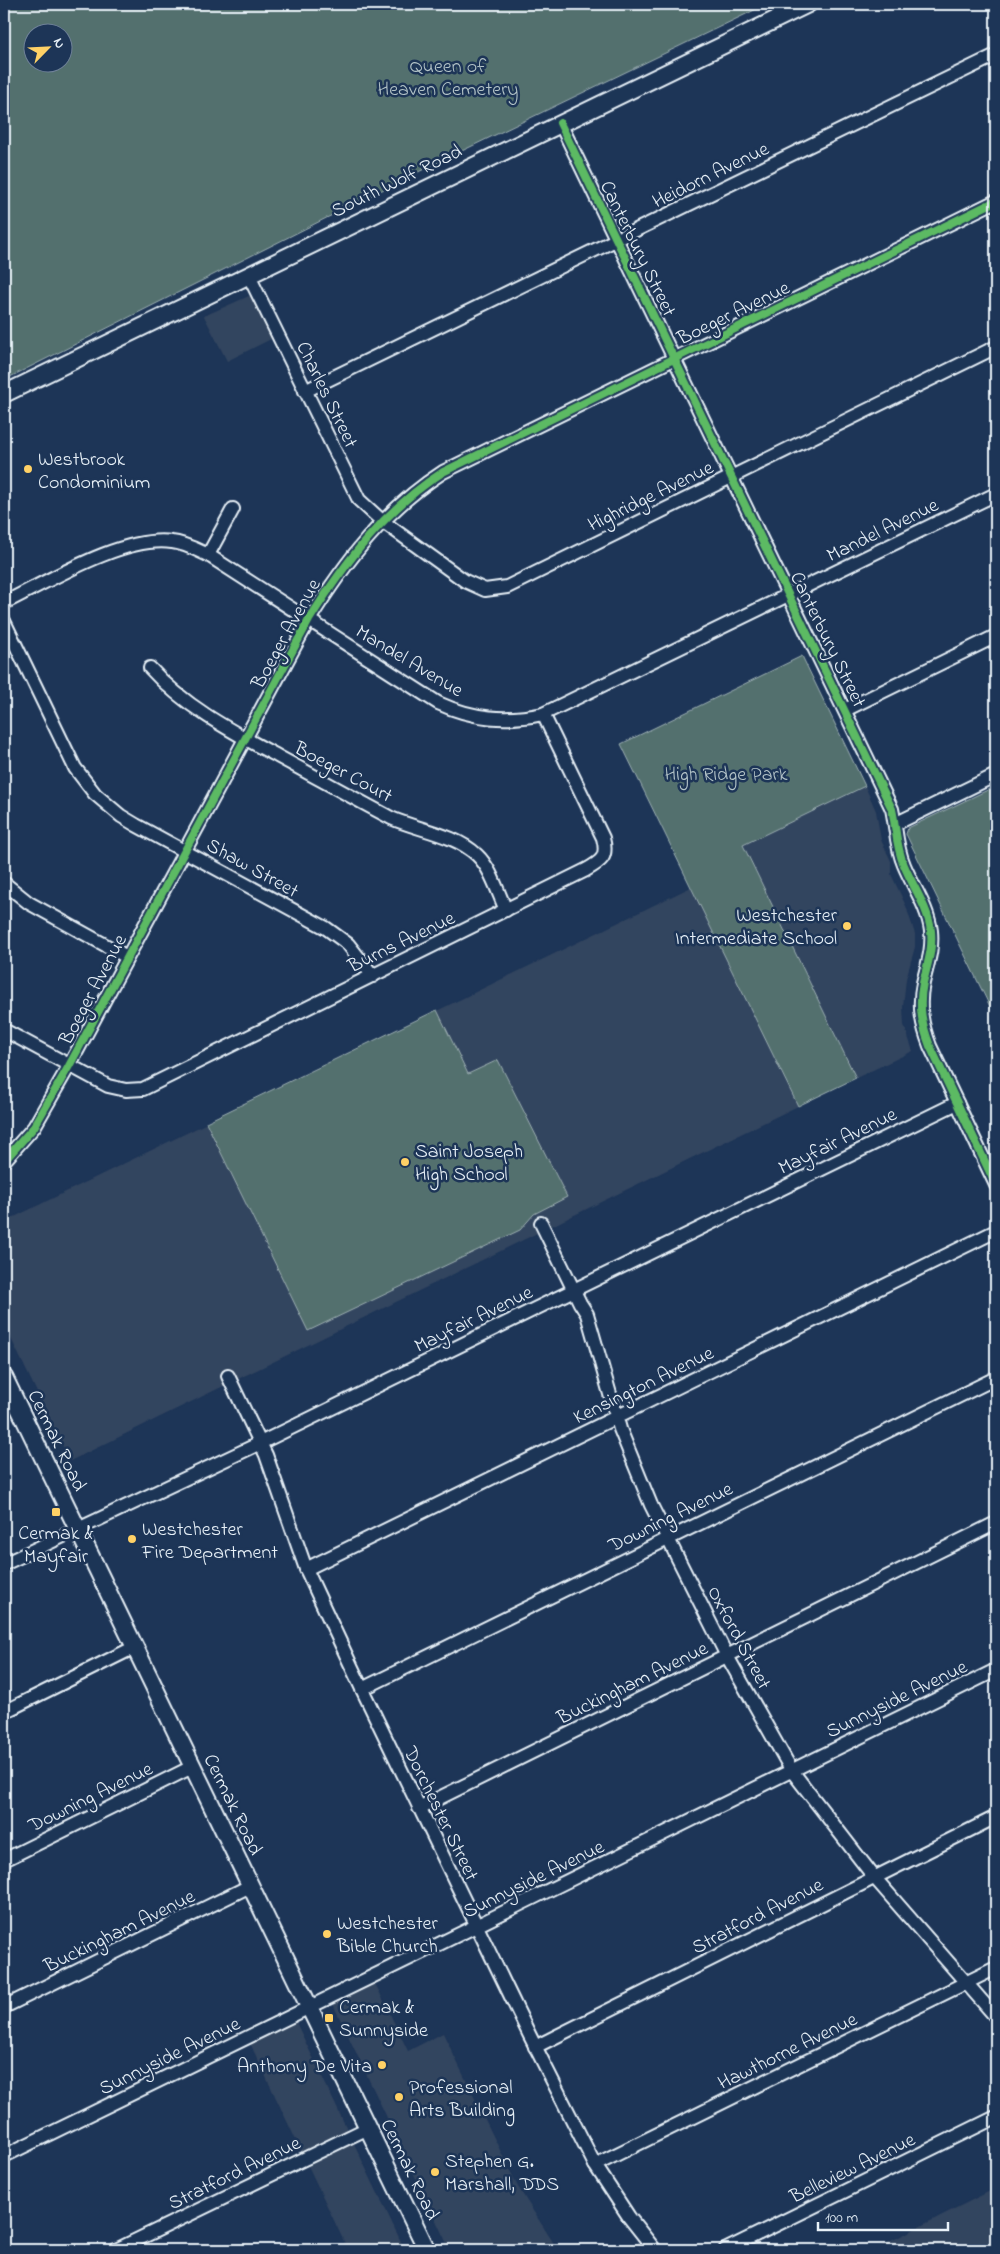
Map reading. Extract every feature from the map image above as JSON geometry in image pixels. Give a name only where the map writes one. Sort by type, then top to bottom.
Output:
[{"type":"main road","name":"South Wolf Road","points":[[4,394],[808,4]]},
{"type":"main road","name":"Cermak Road","points":[[4,1377],[368,2128],[425,2250]]},
{"type":"street","name":"Heidorn Avenue","points":[[305,391],[617,241],[996,55]]},
{"type":"street","name":"Canterbury Street","points":[[560,123],[892,809],[899,852],[926,910],[931,933],[930,960],[921,993],[923,1026],[930,1046],[996,1185]]},
{"type":"street","name":"Boeger Avenue","points":[[4,1162],[34,1127],[69,1066],[309,620],[339,572],[382,521],[406,498],[443,472],[996,202]]},
{"type":"street","name":"Charles Street","points":[[249,276],[359,500],[382,521]]},
{"type":"street","name":"Highridge Avenue","points":[[382,521],[476,587],[494,590],[507,587],[996,347]]},
{"type":"street","name":"Mandel Avenue","points":[[4,603],[125,546],[156,541],[174,542],[208,555],[438,703],[455,711],[498,719],[543,714],[996,494]]},
{"type":"street","points":[[208,555],[233,509]]},
{"type":"street","name":"Shaw Street","points":[[4,621],[66,751],[84,781],[96,794],[121,816],[326,928],[348,944],[373,976]]},
{"type":"street","points":[[845,710],[996,636]]},
{"type":"street","name":"Boeger Court","points":[[150,668],[164,683],[190,705],[245,739],[391,818],[411,827],[456,841],[467,847],[482,862],[506,910]]},
{"type":"street","name":"Burns Avenue","points":[[4,1030],[108,1086],[126,1090],[143,1089],[596,864],[603,858],[606,850],[603,838],[543,714]]},
{"type":"street","points":[[895,824],[996,775]]},
{"type":"street","points":[[4,883],[29,903],[127,957]]},
{"type":"street","name":"Mayfair Avenue","points":[[4,1563],[261,1443],[957,1103]]},
{"type":"street","name":"Oxford Street","points":[[541,1223],[590,1322],[616,1418],[636,1471],[666,1538],[727,1656],[792,1770],[874,1877],[996,2016]]},
{"type":"street","name":"Kensington Avenue","points":[[306,1569],[996,1231]]},
{"type":"street","name":"Dorchester Street","points":[[228,1376],[261,1443],[306,1569],[476,1926],[595,2165],[629,2217],[655,2250]]},
{"type":"street","name":"Downing Avenue","points":[[362,1689],[666,1538],[996,1378]]},
{"type":"street","name":"Buckingham Avenue","points":[[419,1808],[996,1523]]},
{"type":"street","points":[[4,1712],[135,1647]]},
{"type":"street","name":"Sunnyside Avenue","points":[[4,2156],[996,1670]]},
{"type":"street","name":"Downing Avenue","points":[[4,1860],[192,1767]]},
{"type":"street","name":"Stratford Avenue","points":[[535,2046],[996,1817]]},
{"type":"street","name":"Buckingham Avenue","points":[[4,2007],[250,1886]]},
{"type":"street","name":"Hawthorne Avenue","points":[[595,2165],[996,1968]]},
{"type":"street","name":"Belleview Avenue","points":[[725,2250],[996,2117]]},
{"type":"street","name":"Stratford Avenue","points":[[116,2250],[368,2128]]},
{"type":"shaded area","points":[[258,292],[279,335],[227,361],[204,316]]},
{"type":"shaded area","name":"Westchester Intermediate School","points":[[865,786],[876,811],[881,840],[891,861],[891,874],[906,906],[915,934],[915,947],[906,979],[903,1007],[904,1025],[913,1051],[856,1078],[743,845]]},
{"type":"shaded area","name":"Saint Joseph High School","points":[[691,887],[798,1106],[70,1461],[4,1324],[4,1222]]},
{"type":"shaded area","points":[[373,1979],[408,2051],[443,2033],[518,2187],[558,2250],[450,2250],[331,2000]]},
{"type":"shaded area","points":[[293,2016],[405,2250],[348,2250],[248,2039]]},
{"type":"shaded area","points":[[996,2188],[996,2247],[990,2250],[873,2250]]},
{"type":"green space","name":"Queen of Heaven Cemetery","points":[[4,4],[767,4],[414,174],[4,380]]},
{"type":"green space","name":"High Ridge Park","points":[[802,656],[865,786],[743,845],[856,1078],[798,1106],[621,744]]},
{"type":"green space","points":[[996,786],[996,1019],[906,834],[908,828]]},
{"type":"green space","points":[[437,1010],[468,1074],[498,1060],[567,1197],[534,1214],[520,1230],[308,1331],[206,1122]]},
{"type":"cycle path","points":[[560,123],[892,809],[901,858],[924,905],[931,931],[930,951],[921,1000],[925,1031],[930,1046],[996,1185]]},
{"type":"cycle path","points":[[4,1161],[34,1127],[69,1066],[309,620],[352,557],[385,520],[422,487],[443,472],[996,201]]},
{"type":"place","name":"Westbrook Condominium","points":[[28,469]]},
{"type":"place","name":"Westchester Intermediate School","points":[[847,926]]},
{"type":"place","name":"Saint Joseph High School","points":[[405,1162]]},
{"type":"place","name":"Cermak & Mayfair","points":[[56,1512]]},
{"type":"place","name":"Westchester Fire Department","points":[[132,1539]]},
{"type":"place","name":"Westchester Bible Church","points":[[327,1934]]},
{"type":"place","name":"Cermak & Sunnyside","points":[[329,2018]]},
{"type":"place","name":"Anthony De Vita","points":[[382,2065]]},
{"type":"place","name":"Professional Arts Building","points":[[399,2097]]},
{"type":"place","name":"Stephen G. Marshall, DDS","points":[[435,2172]]}]
